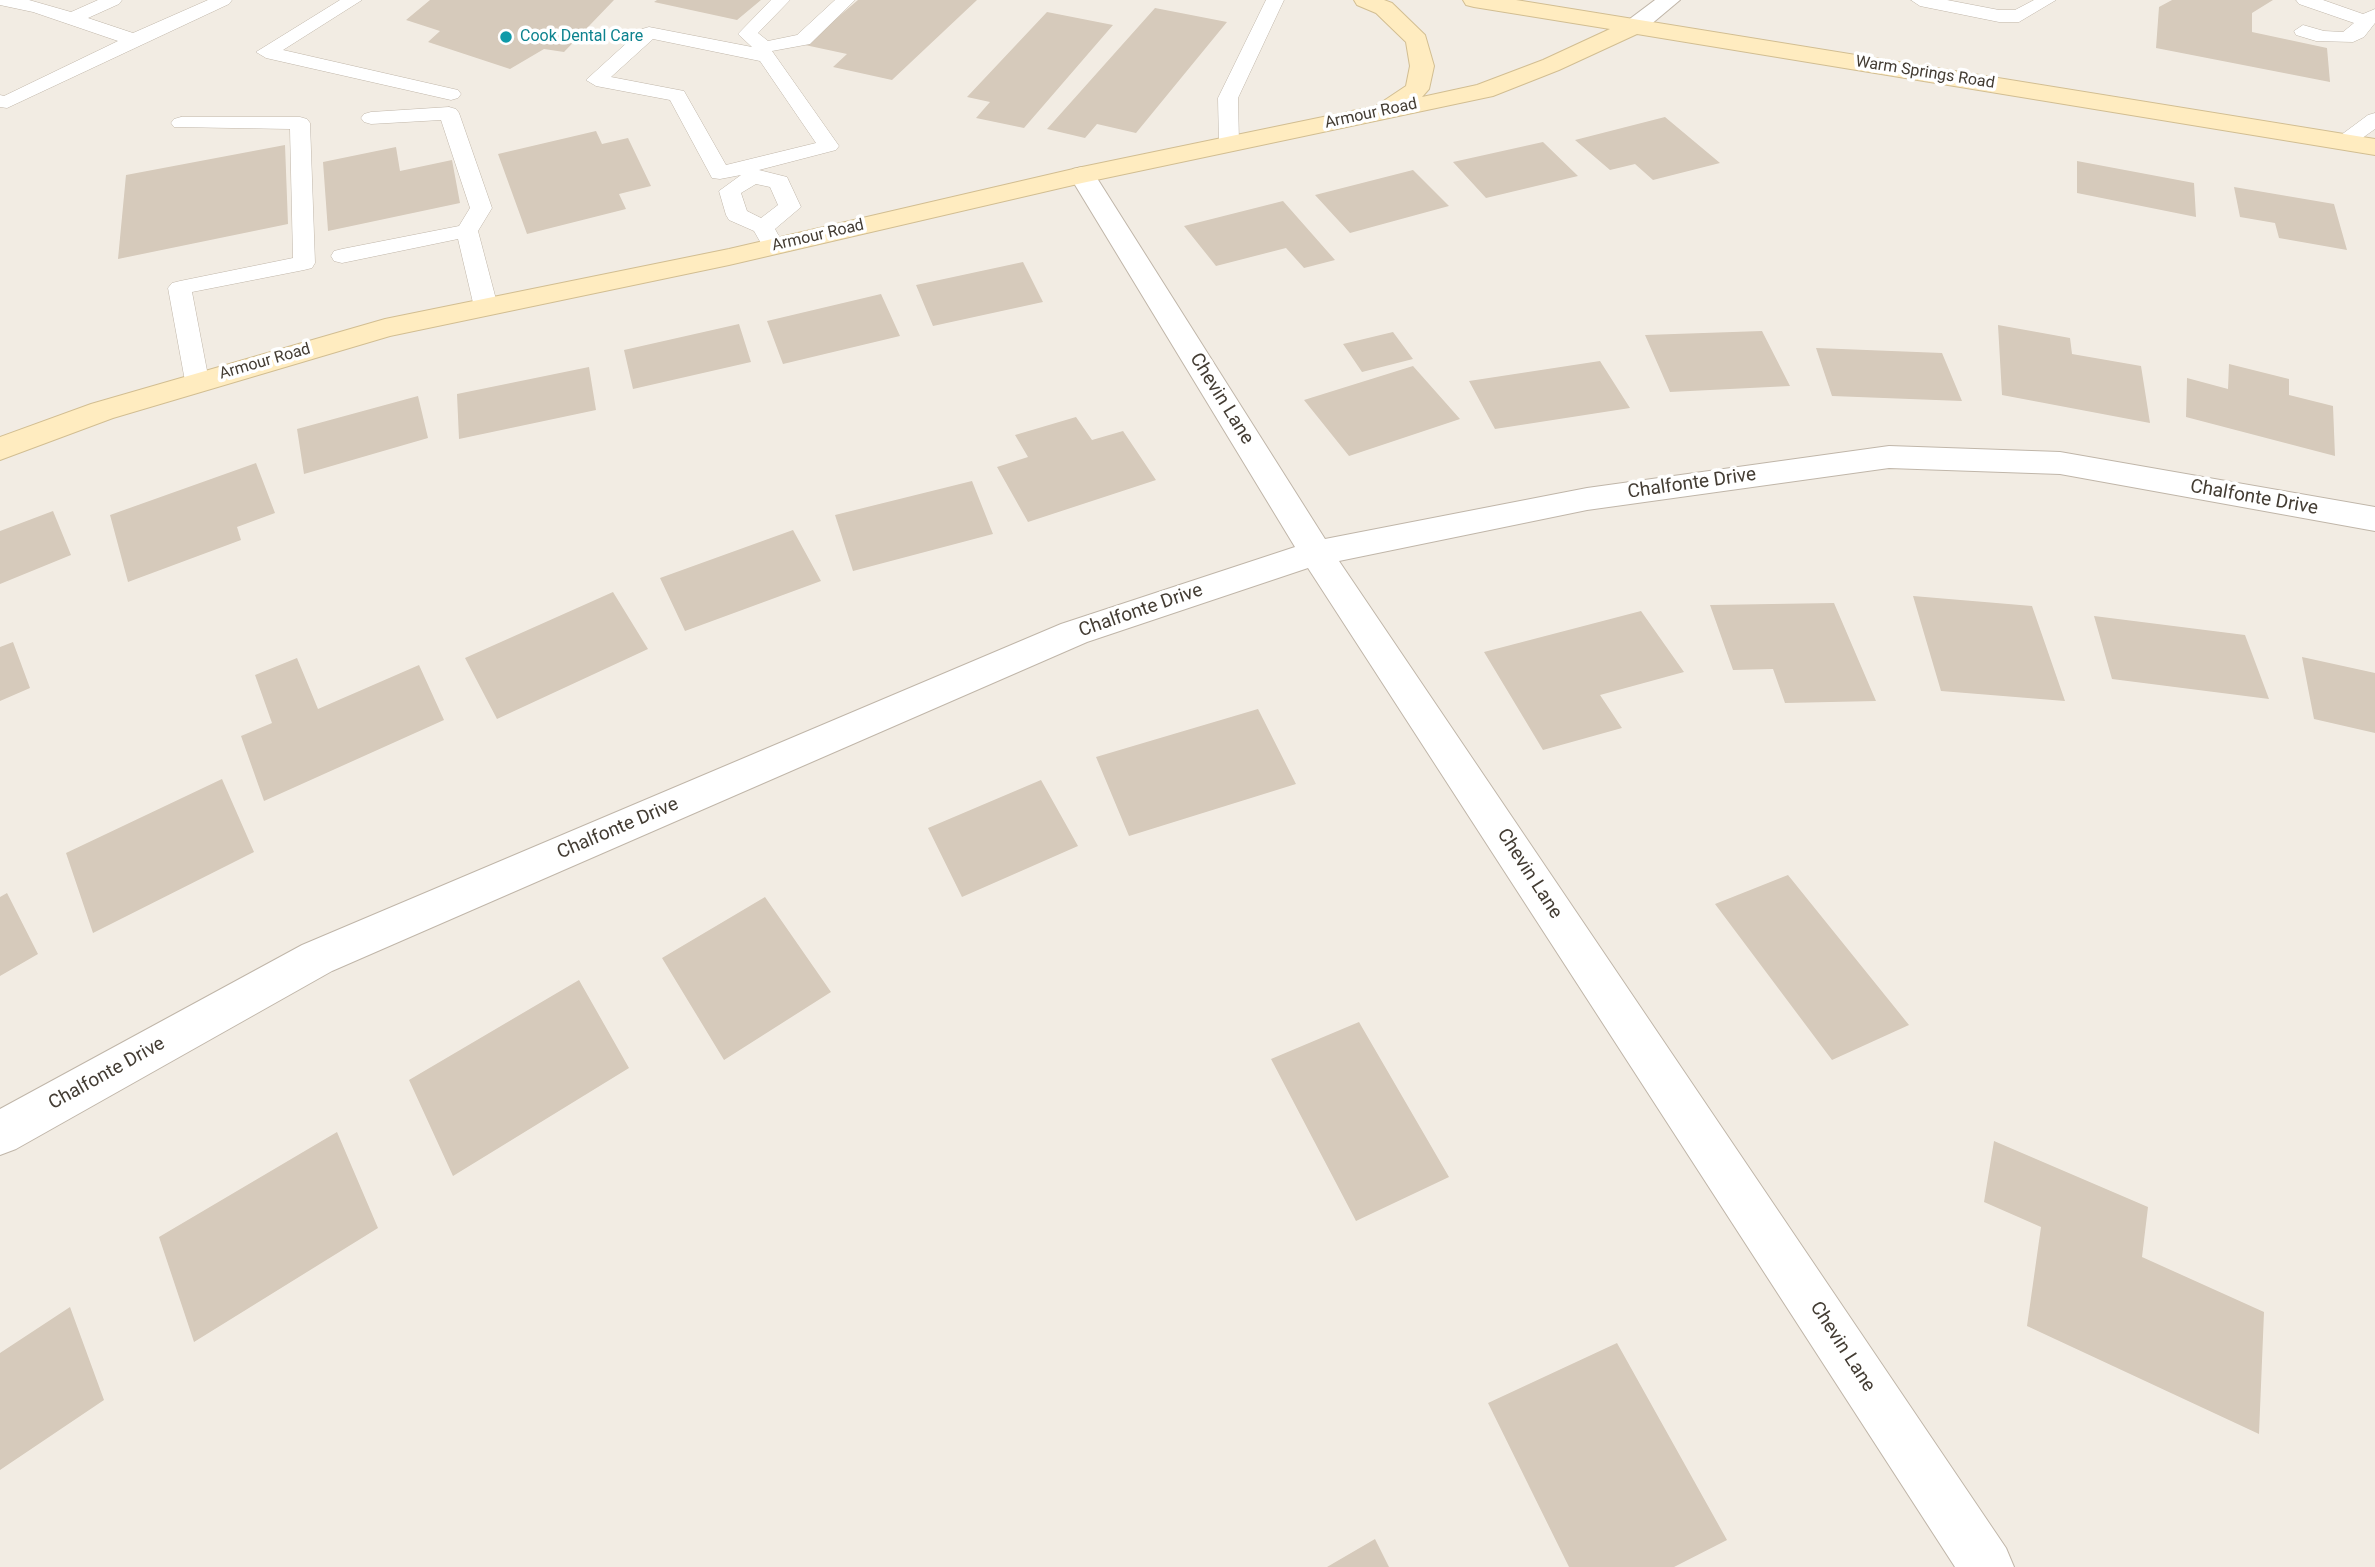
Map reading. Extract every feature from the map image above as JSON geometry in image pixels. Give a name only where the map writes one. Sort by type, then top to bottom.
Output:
[{"type":"street","points":[[1365,0],[1384,8],[1417,40],[1422,66],[1417,89],[1385,111]]},
{"type":"street","name":"Warm Springs Road","points":[[1474,0],[2375,147]]},
{"type":"street","points":[[1634,26],[1668,0]]},
{"type":"street","name":"Armour Road","points":[[0,449],[102,411],[197,381],[386,328],[486,307],[769,237],[1484,91],[1551,65],[1634,26]]},
{"type":"street","name":"Chevin Lane","points":[[1082,175],[1316,553],[1987,1567]]},
{"type":"street","name":"Chalfonte Drive","points":[[0,1133],[317,958],[1074,633],[1316,553],[1587,499],[1889,457],[2060,463],[2375,519]]},
{"type":"lane","points":[[1,0],[37,7],[134,40]]},
{"type":"lane","points":[[71,19],[113,0]]},
{"type":"lane","points":[[0,101],[7,102],[223,0]]},
{"type":"lane","points":[[353,0],[266,52],[451,94]]},
{"type":"lane","points":[[782,0],[747,34],[760,51],[767,56],[829,146],[749,172],[720,173],[677,95],[596,80],[649,33],[760,51],[803,40],[846,0]]},
{"type":"lane","points":[[1229,144],[1228,98],[1275,0]]},
{"type":"lane","points":[[1920,0],[1999,16],[2019,16],[2047,0]]},
{"type":"lane","points":[[2296,14],[2332,39],[2346,38],[2357,33],[2370,18]]},
{"type":"lane","points":[[2296,14],[2370,18]]},
{"type":"lane","points":[[370,118],[449,113],[481,208],[467,231],[486,307]]},
{"type":"lane","points":[[2344,142],[2375,119]]},
{"type":"lane","points":[[181,123],[300,123],[304,264],[180,288],[197,381]]},
{"type":"lane","points":[[749,172],[779,182],[790,207],[769,237],[737,215],[730,191],[749,172]]},
{"type":"lane","points":[[342,256],[467,231]]},
{"type":"building","name":"Cook Dental Care","points":[[430,0],[614,0],[564,52],[544,49],[510,69],[428,42],[440,31],[406,20]]},
{"type":"building","points":[[761,0],[737,20],[654,2]]},
{"type":"building","points":[[858,0],[977,0],[892,80],[833,67],[847,54],[805,45]]},
{"type":"building","points":[[2172,0],[2273,0],[2252,13],[2252,32],[2327,48],[2330,82],[2156,48],[2159,7]]},
{"type":"building","points":[[1155,8],[1227,22],[1136,133],[1097,124],[1085,138],[1047,129]]},
{"type":"building","points":[[1047,12],[1113,25],[1024,128],[976,118],[990,102],[967,97]]},
{"type":"building","points":[[1665,117],[1720,163],[1653,180],[1635,164],[1610,170],[1575,140]]},
{"type":"building","points":[[596,131],[602,144],[628,138],[651,186],[619,194],[626,209],[527,234],[498,154]]},
{"type":"building","points":[[1543,142],[1578,176],[1486,198],[1453,162]]},
{"type":"building","points":[[285,145],[288,224],[118,259],[126,175]]},
{"type":"building","points":[[396,147],[400,171],[452,160],[460,203],[328,231],[323,162]]},
{"type":"building","points":[[2077,161],[2194,183],[2196,217],[2077,193]]},
{"type":"building","points":[[1413,170],[1449,206],[1350,233],[1315,195]]},
{"type":"building","points":[[2234,187],[2334,204],[2347,250],[2279,238],[2275,223],[2240,217]]},
{"type":"building","points":[[1283,201],[1335,260],[1304,268],[1286,248],[1216,266],[1184,226]]},
{"type":"building","points":[[1023,262],[1043,302],[933,326],[916,285]]},
{"type":"building","points":[[881,294],[900,336],[783,364],[767,321]]},
{"type":"building","points":[[739,324],[751,362],[633,389],[624,350]]},
{"type":"building","points":[[1998,325],[2070,338],[2072,354],[2141,366],[2150,423],[2002,395]]},
{"type":"building","points":[[1762,331],[1790,386],[1670,392],[1645,335]]},
{"type":"building","points":[[1393,332],[1413,359],[1362,372],[1343,344]]},
{"type":"building","points":[[1816,348],[1942,353],[1962,401],[1832,396]]},
{"type":"building","points":[[1600,361],[1630,408],[1495,429],[1469,381]]},
{"type":"building","points":[[2229,364],[2289,379],[2289,395],[2333,406],[2335,456],[2186,417],[2187,378],[2228,389]]},
{"type":"building","points":[[1413,366],[1460,419],[1349,456],[1304,400]]},
{"type":"building","points":[[589,367],[596,410],[459,439],[457,394]]},
{"type":"building","points":[[418,396],[428,438],[304,474],[297,429]]},
{"type":"building","points":[[1076,417],[1092,440],[1123,431],[1156,480],[1028,522],[997,467],[1028,457],[1015,435]]},
{"type":"building","points":[[256,463],[275,513],[237,527],[241,540],[128,582],[110,515]]},
{"type":"building","points":[[972,481],[993,534],[853,571],[835,515]]},
{"type":"building","points":[[53,511],[71,555],[0,584],[0,531]]},
{"type":"building","points":[[793,530],[821,581],[685,631],[660,578]]},
{"type":"building","points":[[613,592],[648,649],[497,719],[465,658]]},
{"type":"building","points":[[1913,596],[2032,606],[2065,701],[1941,691]]},
{"type":"building","points":[[1834,603],[1876,701],[1785,703],[1773,669],[1733,670],[1710,605]]},
{"type":"building","points":[[1641,611],[1684,672],[1600,695],[1622,728],[1543,750],[1484,652]]},
{"type":"building","points":[[2094,616],[2245,635],[2269,699],[2112,679]]},
{"type":"building","points":[[13,642],[30,688],[0,701],[0,647]]},
{"type":"building","points":[[2302,657],[2375,673],[2375,733],[2314,719]]},
{"type":"building","points":[[297,658],[318,709],[419,665],[444,720],[264,801],[241,736],[272,723],[255,675]]},
{"type":"building","points":[[1258,709],[1296,784],[1129,836],[1096,757]]},
{"type":"building","points":[[222,779],[254,852],[93,933],[66,853]]},
{"type":"building","points":[[1041,780],[1078,846],[962,897],[928,828]]},
{"type":"building","points":[[1788,875],[1909,1025],[1832,1060],[1715,904]]},
{"type":"building","points":[[7,893],[38,954],[0,976],[0,897]]},
{"type":"building","points":[[765,897],[831,992],[724,1060],[662,958]]},
{"type":"building","points":[[579,980],[629,1068],[453,1176],[409,1080]]},
{"type":"building","points":[[1359,1022],[1449,1177],[1356,1221],[1271,1059]]},
{"type":"building","points":[[337,1132],[378,1228],[194,1342],[159,1237]]},
{"type":"building","points":[[1994,1141],[2148,1207],[2142,1257],[2264,1312],[2259,1434],[2027,1326],[2041,1227],[1984,1202]]},
{"type":"building","points":[[70,1307],[104,1400],[0,1470],[0,1353]]},
{"type":"building","points":[[1617,1343],[1727,1540],[1674,1567],[1569,1567],[1488,1403]]},
{"type":"building","points":[[1375,1539],[1389,1567],[1327,1567]]},
{"type":"place","name":"Cook Dental Care","points":[[506,37]]}]
